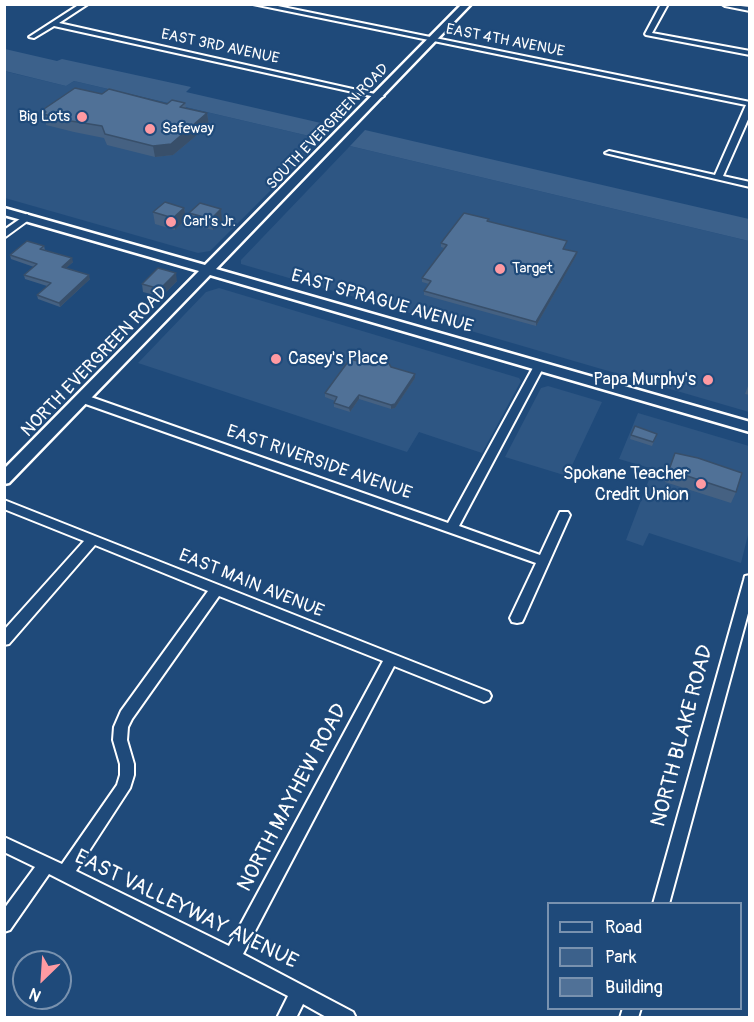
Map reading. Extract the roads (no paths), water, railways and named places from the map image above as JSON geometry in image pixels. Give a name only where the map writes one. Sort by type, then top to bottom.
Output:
[{"type":"main road","name":"SOUTH EVERGREEN ROAD","points":[[210,270],[467,4]]},
{"type":"main road","name":"EAST SPRAGUE AVENUE","points":[[4,211],[750,428]]},
{"type":"main road","name":"NORTH EVERGREEN ROAD","points":[[4,479],[210,270]]},
{"type":"street","points":[[32,37],[85,4]]},
{"type":"street","name":"EAST 4TH AVENUE","points":[[256,4],[750,105]]},
{"type":"street","points":[[665,4],[648,34],[750,53]]},
{"type":"street","points":[[724,4],[750,9]]},
{"type":"street","name":"EAST 3RD AVENUE","points":[[54,24],[380,96]]},
{"type":"street","points":[[718,177],[750,105]]},
{"type":"street","points":[[609,153],[750,185]]},
{"type":"street","points":[[4,235],[27,218]]},
{"type":"street","points":[[451,529],[539,366]]},
{"type":"street","name":"EAST RIVERSIDE AVENUE","points":[[84,399],[543,561]]},
{"type":"street","name":"EAST MAIN AVENUE","points":[[4,504],[484,696]]},
{"type":"street","points":[[517,618],[564,515]]},
{"type":"street","points":[[4,640],[92,540]]},
{"type":"street","name":"NORTH BLAKE ROAD","points":[[660,902],[750,580]]},
{"type":"street","points":[[64,875],[123,788],[128,775],[120,740],[121,727],[126,715],[216,590]]},
{"type":"street","name":"NORTH MAYHEW ROAD","points":[[232,957],[392,659]]},
{"type":"street","name":"EAST VALLEYWAY AVENUE","points":[[4,844],[347,1017]]},
{"type":"street","points":[[4,924],[46,865]]},
{"type":"street","points":[[286,1017],[300,992]]},
{"type":"place","name":"Big Lots","points":[[82,117]]},
{"type":"place","name":"Safeway","points":[[150,129]]},
{"type":"place","name":"Carl's Jr.","points":[[171,222]]},
{"type":"place","name":"Target","points":[[500,269]]},
{"type":"place","name":"Casey's Place","points":[[276,359]]},
{"type":"place","name":"Papa Murphy's","points":[[708,380]]},
{"type":"place","name":"Spokane Teacher Credit Union","points":[[701,484]]}]
